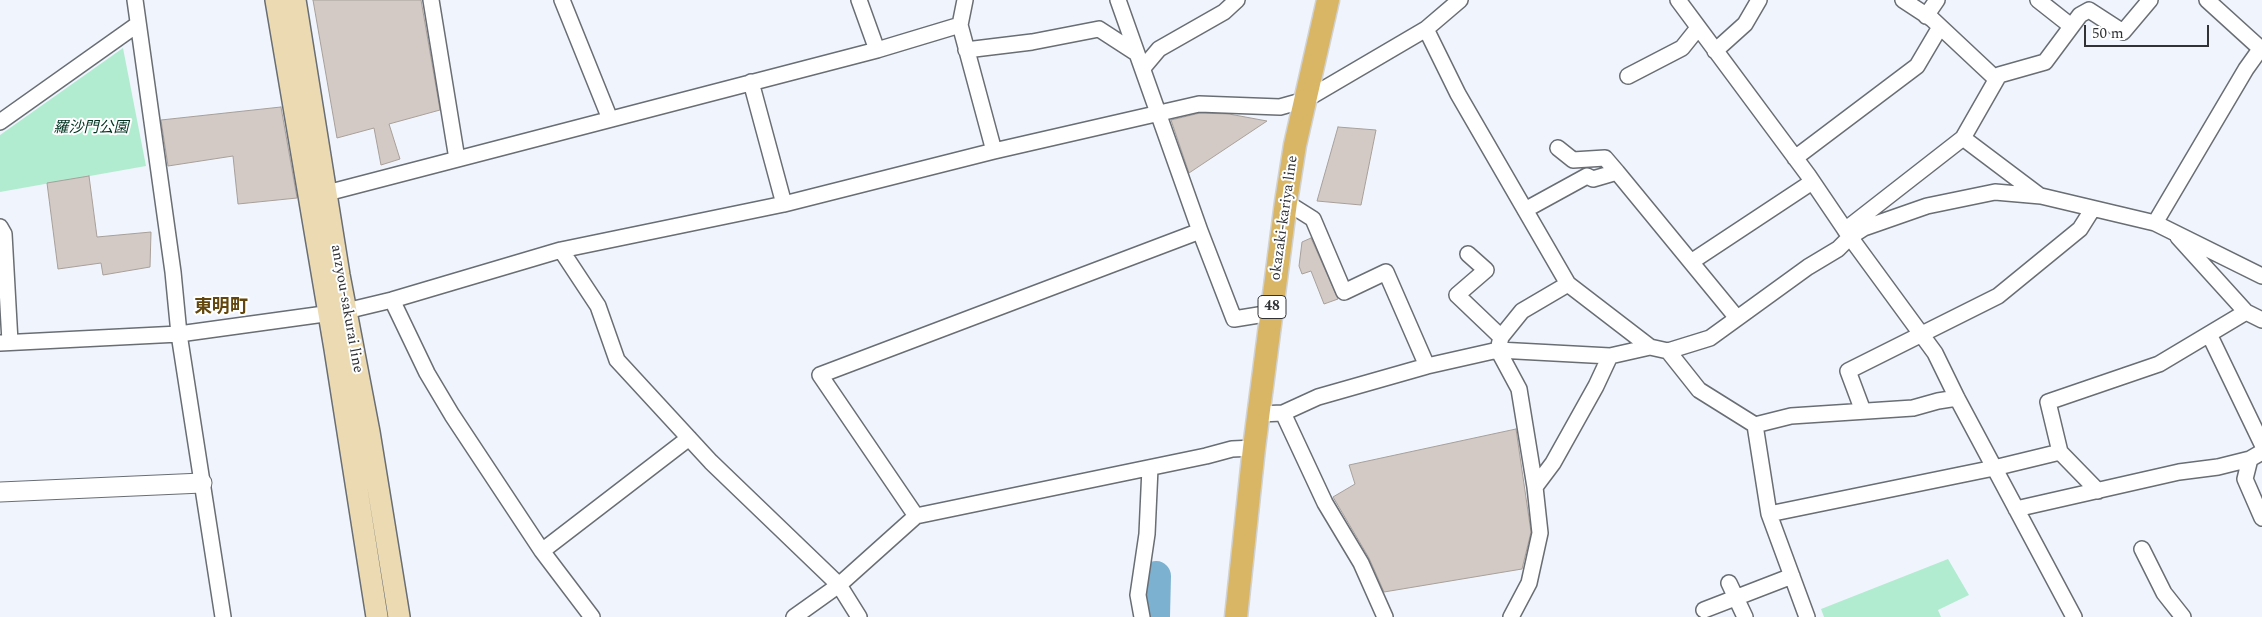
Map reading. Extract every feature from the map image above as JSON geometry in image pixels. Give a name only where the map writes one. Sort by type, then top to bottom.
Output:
[{"type":"main road","name":"anzyou-sakurai line","points":[[276,0],[337,312],[369,432],[399,617]]},
{"type":"main road","name":"anzyou-sakurai line","points":[[295,0],[327,193],[337,312],[377,617]]},
{"type":"main road","name":"okazaki-kariya line","points":[[1236,617],[1254,448],[1286,202],[1295,145],[1328,0]]},
{"type":"street","points":[[134,0],[179,334],[223,617]]},
{"type":"street","points":[[431,0],[457,159]]},
{"type":"street","points":[[562,0],[610,119]]},
{"type":"street","points":[[859,0],[877,50]]},
{"type":"street","points":[[965,0],[960,25],[994,151]]},
{"type":"street","points":[[1118,0],[1200,231],[1234,320],[1272,313]]},
{"type":"street","points":[[1143,68],[1159,49],[1224,12],[1237,0]]},
{"type":"street","points":[[0,227],[4,234],[5,342],[179,334],[337,312],[392,300],[561,250],[784,204],[994,151],[1198,104],[1280,107],[1305,100],[1426,28],[1460,0]]},
{"type":"street","points":[[1678,0],[1795,158],[1935,353],[2074,617]]},
{"type":"street","points":[[1715,51],[1745,24],[1759,0]]},
{"type":"street","points":[[1903,0],[1940,27],[1996,79]]},
{"type":"street","points":[[1926,16],[1937,0]]},
{"type":"street","points":[[2038,0],[2071,26]]},
{"type":"street","points":[[1426,28],[1458,94],[1568,284],[1650,347],[1668,352],[1710,338],[1808,267],[1838,249],[1847,233],[1964,138],[1999,75],[2045,62],[2080,15],[2089,10],[2122,32],[2150,0]]},
{"type":"street","points":[[2155,223],[2246,69],[2262,49],[2207,0]]},
{"type":"street","points":[[0,122],[138,24]]},
{"type":"street","points":[[327,193],[877,50],[960,25]]},
{"type":"street","points":[[1795,158],[1917,66],[1940,27]]},
{"type":"street","points":[[1628,76],[1682,48],[1698,28]]},
{"type":"street","points":[[966,50],[1032,42],[1099,29],[1136,53]]},
{"type":"street","points":[[751,82],[784,204]]},
{"type":"street","points":[[1964,138],[2041,196]]},
{"type":"street","points":[[1558,148],[1573,160],[1604,158],[1737,318]]},
{"type":"street","points":[[1526,210],[1587,176],[1593,178],[1617,172]]},
{"type":"street","points":[[1691,262],[1812,182]]},
{"type":"street","points":[[1847,233],[1927,206],[1995,192],[2041,196],[2092,210],[2155,223],[2262,276]]},
{"type":"street","points":[[1286,202],[1313,219],[1344,292],[1386,272],[1427,366]]},
{"type":"street","points":[[1863,411],[1848,371],[1998,296],[2080,229],[2092,210]]},
{"type":"street","points":[[916,516],[820,375],[1200,231]]},
{"type":"street","points":[[2174,232],[2246,312],[2262,320]]},
{"type":"street","points":[[561,250],[598,306],[616,360],[689,438],[839,585],[859,617]]},
{"type":"street","points":[[1468,254],[1486,270],[1457,295],[1500,343],[1519,389],[1535,487],[1540,533],[1529,583],[1511,617]]},
{"type":"street","points":[[1500,343],[1522,310],[1568,284]]},
{"type":"street","points":[[392,300],[427,373],[452,415],[542,551],[592,617]]},
{"type":"street","points":[[2098,491],[2060,452],[2048,402],[2159,364],[2246,312]]},
{"type":"street","points":[[2209,334],[2262,444]]},
{"type":"street","points":[[1259,414],[1283,414],[1318,397],[1500,343],[1610,356],[1650,347]]},
{"type":"street","points":[[1668,352],[1699,390],[1755,426],[1769,514],[1807,617]]},
{"type":"street","points":[[1535,487],[1553,463],[1596,386],[1610,356]]},
{"type":"street","points":[[1755,426],[1791,416],[1914,408],[1957,398]]},
{"type":"street","points":[[1283,414],[1325,503],[1361,563],[1385,617]]},
{"type":"street","points":[[542,551],[689,438]]},
{"type":"street","points":[[794,617],[839,585],[916,516],[1150,468],[1232,449],[1254,448]]},
{"type":"street","points":[[1769,514],[1994,468],[2060,452]]},
{"type":"street","points":[[2016,509],[2256,456]]},
{"type":"street","points":[[2256,456],[2245,479],[2262,518]]},
{"type":"street","points":[[1142,617],[1138,595],[1147,534],[1150,468]]},
{"type":"street","points":[[0,492],[202,483]]},
{"type":"street","points":[[2142,549],[2164,593],[2183,617]]},
{"type":"street","points":[[1704,610],[1792,576]]},
{"type":"street","points":[[1729,583],[1745,617]]},
{"type":"green space","name":"羅沙門公園","points":[[123,48],[146,166],[0,192],[0,135]]},
{"type":"green space","points":[[1948,559],[1969,595],[1938,610],[1941,617],[1824,617],[1821,609]]},
{"type":"building","points":[[313,0],[421,0],[440,110],[389,124],[400,159],[381,165],[374,128],[337,138]]},
{"type":"building","points":[[281,107],[297,198],[238,204],[233,156],[168,166],[161,120]]},
{"type":"building","points":[[1200,113],[1229,114],[1267,121],[1189,173],[1171,120]]},
{"type":"building","points":[[1338,127],[1376,130],[1361,205],[1317,201]]},
{"type":"building","points":[[89,176],[97,237],[151,232],[150,267],[103,275],[101,263],[58,269],[47,183]]},
{"type":"building","points":[[1311,238],[1338,299],[1324,304],[1311,271],[1302,274],[1299,266],[1302,242]]},
{"type":"building","points":[[1516,429],[1531,532],[1522,569],[1384,592],[1369,558],[1333,497],[1355,484],[1349,465]]},
{"type":"waterway","points":[[1155,617],[1156,576]]},
{"type":"district","name":"東明町","points":[[221,308]]}]
